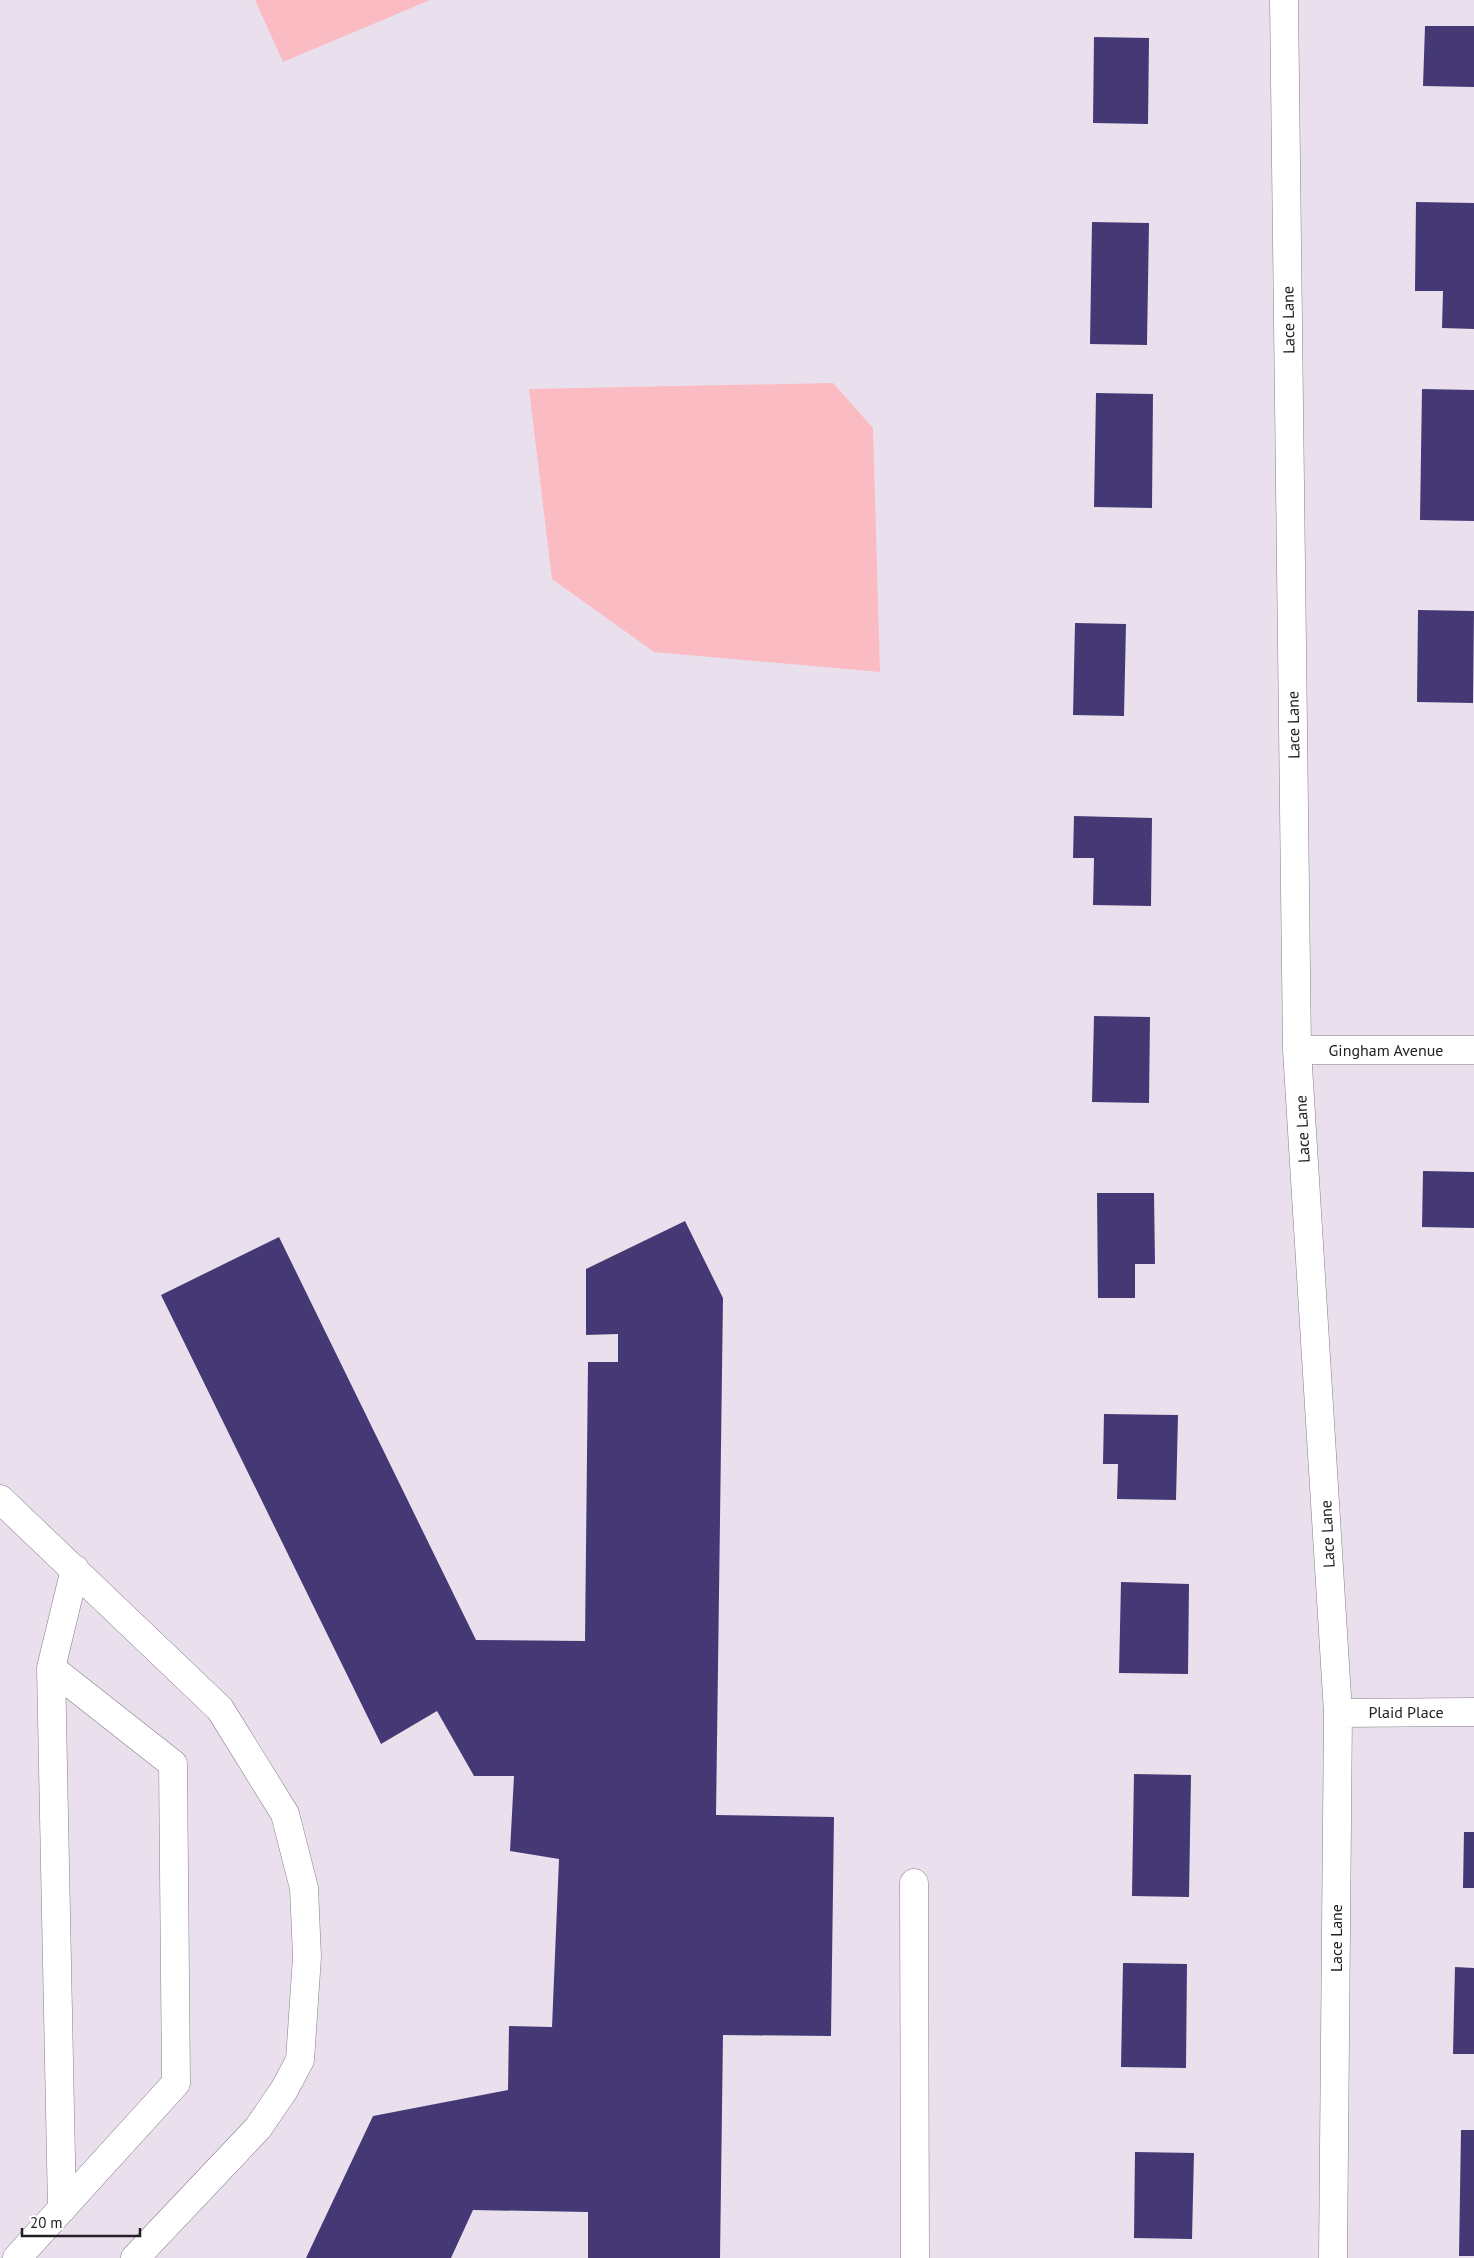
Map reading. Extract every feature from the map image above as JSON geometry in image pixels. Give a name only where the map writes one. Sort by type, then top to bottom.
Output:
[{"type":"street","name":"Lace Lane","points":[[1284,0],[1297,1050],[1338,1713],[1333,2258]]},
{"type":"street","name":"Gingham Avenue","points":[[1297,1050],[1474,1050]]},
{"type":"street","points":[[0,1499],[220,1709],[285,1814],[304,1888],[307,1956],[300,2060],[284,2090],[258,2128],[135,2258]]},
{"type":"street","points":[[62,2209],[51,1668],[74,1569]]},
{"type":"street","points":[[17,2258],[176,2083],[173,1764],[51,1668]]},
{"type":"street","name":"Plaid Place","points":[[1338,1713],[1474,1712]]},
{"type":"street","points":[[914,1883],[915,2258]]},
{"type":"shaded area","points":[[255,0],[430,0],[283,62]]},
{"type":"shaded area","points":[[833,383],[873,428],[880,672],[654,652],[552,579],[529,389]]},
{"type":"building","points":[[1425,26],[1474,26],[1474,87],[1423,86]]},
{"type":"building","points":[[1094,37],[1149,38],[1148,124],[1093,123]]},
{"type":"building","points":[[1416,202],[1474,203],[1474,329],[1442,328],[1443,291],[1415,291]]},
{"type":"building","points":[[1092,222],[1149,223],[1147,345],[1090,344]]},
{"type":"building","points":[[1422,389],[1474,390],[1474,521],[1420,520]]},
{"type":"building","points":[[1096,393],[1153,394],[1152,508],[1094,507]]},
{"type":"building","points":[[1418,610],[1474,611],[1473,703],[1417,702]]},
{"type":"building","points":[[1075,623],[1126,624],[1124,716],[1073,715]]},
{"type":"building","points":[[1074,816],[1152,818],[1151,906],[1093,905],[1094,858],[1073,858]]},
{"type":"building","points":[[1094,1016],[1150,1017],[1149,1103],[1092,1102]]},
{"type":"building","points":[[1423,1171],[1474,1172],[1474,1228],[1422,1227]]},
{"type":"building","points":[[1097,1193],[1154,1193],[1155,1264],[1135,1264],[1135,1298],[1098,1298]]},
{"type":"building","points":[[685,1221],[723,1298],[716,1815],[834,1817],[831,2036],[723,2035],[720,2258],[588,2258],[588,2212],[473,2210],[451,2258],[306,2258],[373,2116],[508,2090],[509,2026],[552,2027],[559,1859],[510,1851],[514,1776],[474,1776],[437,1711],[381,1744],[161,1295],[279,1237],[476,1640],[585,1641],[588,1362],[618,1362],[618,1334],[586,1335],[586,1269]]},
{"type":"building","points":[[1104,1414],[1178,1415],[1176,1500],[1117,1499],[1118,1464],[1103,1464]]},
{"type":"building","points":[[1121,1582],[1189,1584],[1188,1674],[1119,1673]]},
{"type":"building","points":[[1134,1774],[1191,1775],[1189,1897],[1132,1896]]},
{"type":"building","points":[[1464,1832],[1474,1832],[1474,1888],[1463,1888]]},
{"type":"building","points":[[1123,1963],[1187,1964],[1186,2068],[1121,2067]]},
{"type":"building","points":[[1455,1967],[1474,1968],[1474,2054],[1453,2054]]},
{"type":"building","points":[[1461,2130],[1474,2130],[1474,2256],[1459,2256]]},
{"type":"building","points":[[1135,2152],[1194,2153],[1192,2239],[1134,2238]]}]
